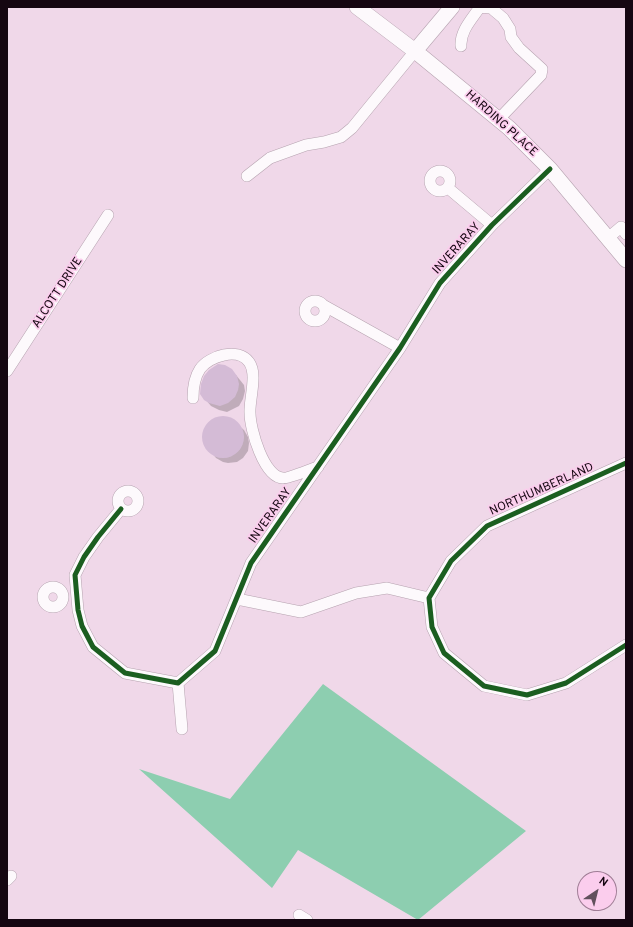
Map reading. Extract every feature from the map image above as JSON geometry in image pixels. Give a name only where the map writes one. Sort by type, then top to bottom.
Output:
[{"type":"main road","name":"HARDING PLACE","points":[[357,7],[415,51],[499,119],[550,169],[626,260]]},
{"type":"main road","points":[[415,51],[452,7]]},
{"type":"street","points":[[461,46],[461,39],[464,31],[480,7],[491,8],[503,18],[510,29],[511,37],[519,48],[542,69],[541,75],[499,119]]},
{"type":"street","points":[[246,176],[270,158],[306,145],[341,137],[352,128],[415,51]]},
{"type":"street","name":"INVERARAY","points":[[178,683],[215,651],[251,563],[400,348],[440,283],[492,225],[550,169]]},
{"type":"street","points":[[448,188],[492,225]]},
{"type":"street","name":"ALCOTT DRIVE","points":[[7,371],[108,215]]},
{"type":"street","points":[[608,238],[621,227],[626,234]]},
{"type":"street","points":[[323,305],[400,348]]},
{"type":"street","points":[[193,398],[196,376],[200,368],[205,363],[224,355],[237,355],[244,358],[249,362],[252,369],[253,387],[250,413],[252,426],[259,452],[268,469],[276,477],[283,479],[318,467]]},
{"type":"street","name":"NORTHUMBERLAND","points":[[429,598],[451,561],[487,526],[626,463]]},
{"type":"street","points":[[121,509],[84,557],[75,575],[76,596],[82,626],[93,647],[125,674],[178,683],[182,729]]},
{"type":"street","points":[[237,599],[301,612],[356,593],[387,588],[429,598],[432,626],[444,653],[484,686],[527,695],[566,683],[626,645]]},
{"type":"street","points":[[63,597],[76,596]]},
{"type":"green space","points":[[323,684],[526,831],[418,920],[298,850],[272,888],[139,769],[230,799]]},
{"type":"building","points":[[218,364],[225,365],[232,369],[237,376],[239,384],[235,397],[228,403],[220,406],[204,400],[200,394],[204,376],[209,370]]},
{"type":"building","points":[[223,416],[238,422],[244,437],[238,452],[223,458],[208,452],[202,437],[208,422]]},
{"type":"cycle path","points":[[121,509],[84,557],[75,575],[78,610],[82,626],[93,647],[125,673],[178,683],[215,651],[251,563],[400,348],[440,283],[492,225],[550,169]]},
{"type":"cycle path","points":[[626,463],[487,526],[451,561],[429,598],[432,627],[444,653],[484,686],[527,695],[566,683],[626,645]]}]
